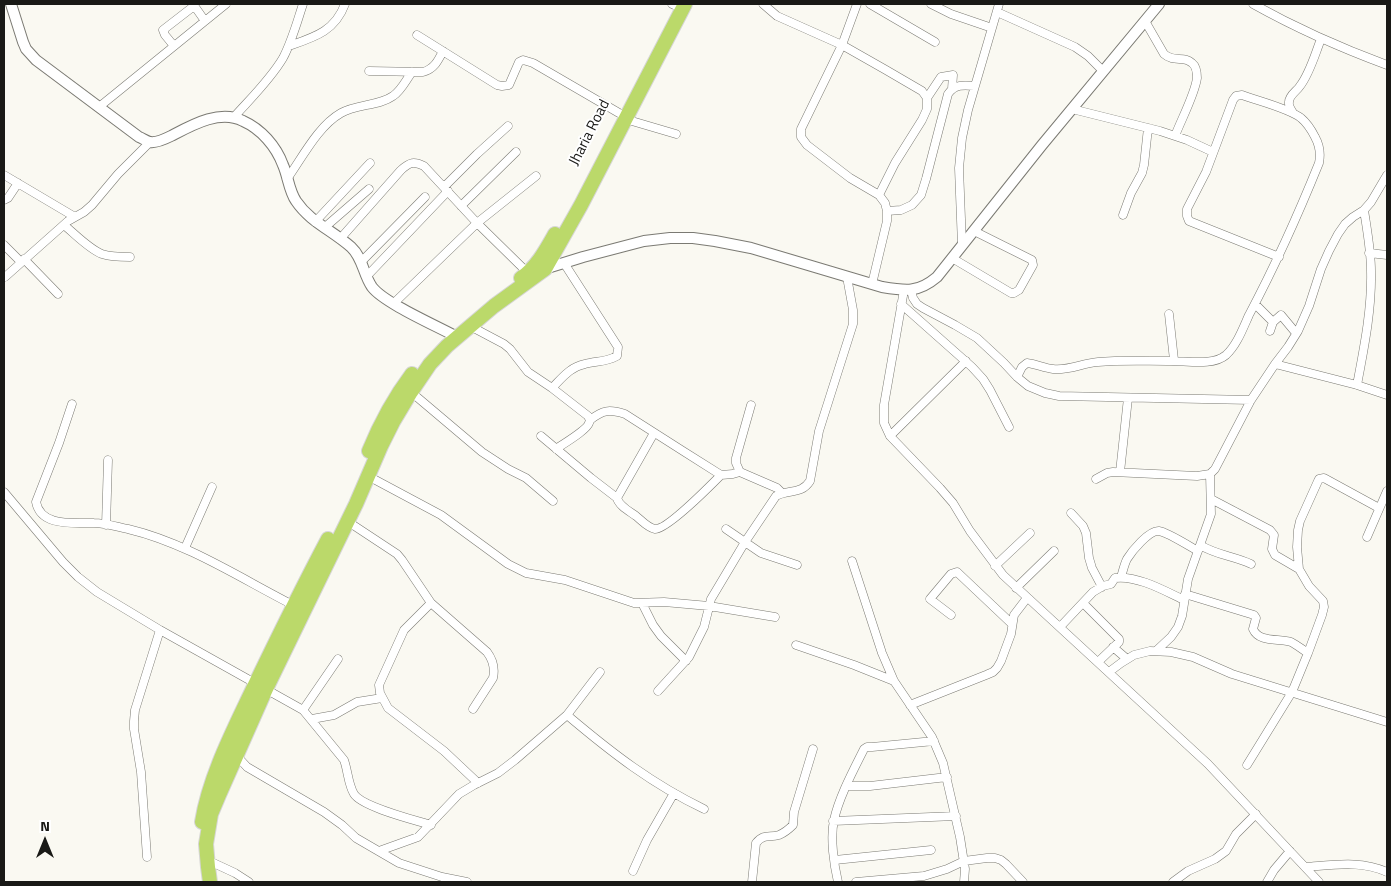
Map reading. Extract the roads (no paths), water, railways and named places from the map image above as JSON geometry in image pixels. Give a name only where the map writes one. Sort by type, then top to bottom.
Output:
[{"type":"highway","name":"Jharia Road","points":[[545,269],[582,205],[622,116],[677,4]]},
{"type":"highway","name":"Jharia Road","points":[[453,335],[491,298],[528,273],[543,254],[622,116]]},
{"type":"highway","points":[[363,482],[378,430],[399,393],[426,357],[453,335],[470,326],[545,269]]},
{"type":"highway","points":[[210,882],[206,844],[211,814],[236,755],[293,605],[363,482],[410,392],[453,335]]},
{"type":"highway","points":[[202,882],[199,844],[205,802],[226,746],[261,686],[347,521],[352,502]]},
{"type":"main road","points":[[11,4],[26,49],[36,60],[139,137],[150,142],[163,140],[215,118],[234,118],[244,121],[253,127],[277,151],[294,199],[315,222],[357,253],[371,286],[394,304],[453,335]]},
{"type":"main road","points":[[528,273],[644,241],[693,238],[751,248],[882,287],[908,290],[922,288],[930,284],[937,277],[1072,108],[1159,4]]},
{"type":"street","points":[[99,107],[226,4]]},
{"type":"street","points":[[234,118],[282,59],[289,46],[303,4]]},
{"type":"street","points":[[289,46],[327,30],[342,13],[345,4]]},
{"type":"street","points":[[763,4],[778,16],[842,45],[922,92],[927,98]]},
{"type":"street","points":[[857,4],[842,45],[801,129],[801,137],[807,145],[850,178],[879,194],[885,202],[887,221],[872,284]]},
{"type":"street","points":[[870,4],[935,42]]},
{"type":"street","points":[[931,4],[951,14],[992,28]]},
{"type":"street","points":[[1253,4],[1321,39],[1387,65]]},
{"type":"street","points":[[174,46],[163,30],[193,5],[206,21]]},
{"type":"street","points":[[962,246],[959,168],[962,138],[968,110],[998,8],[1075,47],[1088,56],[1103,71]]},
{"type":"street","points":[[1145,21],[1168,58],[1187,60],[1196,69],[1197,77],[1194,89],[1175,136]]},
{"type":"street","points":[[416,35],[496,85],[510,85],[519,62],[523,60],[622,116],[676,134]]},
{"type":"street","points":[[1293,113],[1288,101],[1305,79],[1321,39]]},
{"type":"street","points":[[369,71],[429,71],[436,64],[443,51]]},
{"type":"street","points":[[287,179],[318,134],[333,119],[342,112],[355,107],[393,96],[412,72]]},
{"type":"street","points":[[879,194],[895,163],[922,120],[927,108],[927,98],[941,77],[953,76],[952,89]]},
{"type":"street","points":[[887,211],[901,210],[912,205],[921,195],[948,94],[959,85],[975,86]]},
{"type":"street","points":[[1017,377],[1022,367],[1027,363],[1053,369],[1063,369],[1096,362],[1174,360],[1204,362],[1217,360],[1226,355],[1234,344],[1279,257],[1319,163],[1321,154],[1319,144],[1311,128],[1302,119],[1293,113],[1242,96],[1236,96],[1214,152],[1187,209],[1187,216],[1190,221],[1279,257]]},
{"type":"street","points":[[1072,108],[1175,136],[1214,152]]},
{"type":"street","points":[[367,276],[477,154],[508,126]]},
{"type":"street","points":[[1123,216],[1144,165],[1148,128]]},
{"type":"street","points":[[5,277],[64,225],[92,205],[118,174],[150,142]]},
{"type":"street","points":[[461,206],[516,152]]},
{"type":"street","points":[[315,222],[370,163]]},
{"type":"street","points":[[340,239],[401,170],[411,163],[417,163],[424,166],[477,223],[528,273]]},
{"type":"street","points":[[4,175],[75,217]]},
{"type":"street","points":[[1096,479],[1107,473],[1120,472],[1197,476],[1210,474],[1215,469],[1251,400],[1296,333],[1309,306],[1329,251],[1345,224],[1352,216],[1364,210],[1371,202],[1387,175]]},
{"type":"street","points":[[394,304],[477,223],[536,176]]},
{"type":"street","points":[[4,200],[8,198],[18,184]]},
{"type":"street","points":[[324,228],[369,189]]},
{"type":"street","points":[[361,262],[425,197]]},
{"type":"street","points":[[1358,385],[1371,295],[1372,270],[1364,210]]},
{"type":"street","points":[[64,225],[102,254],[130,257]]},
{"type":"street","points":[[952,258],[1011,293],[1019,290],[1032,265],[1032,260],[974,231]]},
{"type":"street","points":[[4,245],[58,294]]},
{"type":"street","points":[[1369,253],[1387,255]]},
{"type":"street","points":[[552,388],[567,372],[584,364],[611,359],[616,356],[618,347],[564,263]]},
{"type":"street","points":[[658,691],[686,661],[704,627],[711,598],[776,496],[782,493],[801,490],[810,481],[819,431],[853,324],[848,277]]},
{"type":"street","points":[[908,290],[901,304],[884,405],[884,422],[890,436],[953,503],[995,566],[1016,588],[1208,764],[1319,882]]},
{"type":"street","points":[[908,290],[917,304],[977,338],[1028,386],[1045,393],[1059,396],[1251,400]]},
{"type":"street","points":[[901,304],[966,361],[983,379],[1010,426]]},
{"type":"street","points":[[1255,304],[1273,322]]},
{"type":"street","points":[[1170,314],[1174,360]]},
{"type":"street","points":[[1270,331],[1273,322],[1281,315],[1296,333]]},
{"type":"street","points":[[470,326],[504,344],[528,372],[552,388],[588,416],[590,420]]},
{"type":"street","points":[[890,436],[966,361]]},
{"type":"street","points":[[1275,364],[1358,385],[1387,395]]},
{"type":"street","points":[[410,392],[482,452],[526,478],[553,501]]},
{"type":"street","points":[[1120,472],[1128,398]]},
{"type":"street","points":[[72,404],[36,502],[41,513],[58,522],[96,523],[143,532],[174,543],[293,605]]},
{"type":"street","points":[[740,472],[736,458],[751,405]]},
{"type":"street","points":[[556,449],[585,428],[590,420],[604,411],[618,412],[625,414],[721,475],[740,472],[777,488],[782,493]]},
{"type":"street","points":[[616,498],[654,433]]},
{"type":"street","points":[[541,436],[616,498],[622,506],[649,526],[657,529],[664,526],[721,475]]},
{"type":"street","points":[[106,525],[108,460]]},
{"type":"street","points":[[1156,651],[1171,637],[1178,627],[1182,616],[1188,579],[1209,520],[1211,499],[1210,474]]},
{"type":"street","points":[[1248,765],[1292,692],[1308,654],[1324,607],[1323,602],[1309,586],[1299,569],[1298,530],[1304,509],[1320,479],[1324,478],[1379,508]]},
{"type":"street","points":[[363,482],[441,515],[508,564],[526,573],[565,580],[634,603],[664,602],[709,606],[775,617]]},
{"type":"street","points":[[185,548],[212,487]]},
{"type":"street","points":[[1367,537],[1387,491]]},
{"type":"street","points":[[4,492],[78,578],[160,630],[303,710],[344,760],[351,788],[356,797],[391,813],[431,825]]},
{"type":"street","points":[[1211,499],[1270,530],[1274,536],[1272,549],[1275,555],[1299,569]]},
{"type":"street","points":[[1071,513],[1083,526],[1086,533],[1089,558],[1102,587]]},
{"type":"street","points":[[347,521],[397,554],[431,603],[488,652],[494,673],[493,678],[473,709]]},
{"type":"street","points":[[726,529],[761,553],[797,565]]},
{"type":"street","points":[[1121,578],[1127,558],[1153,532],[1162,532],[1199,548],[1233,556],[1250,564]]},
{"type":"street","points":[[995,566],[1030,533]]},
{"type":"street","points":[[1016,588],[1054,550]]},
{"type":"street","points":[[852,561],[882,653],[894,681],[939,751],[956,816],[964,861],[964,882]]},
{"type":"street","points":[[951,615],[930,599],[951,574],[957,572],[1012,624]]},
{"type":"street","points":[[1060,627],[1093,592],[1111,584],[1115,578],[1121,578],[1254,615],[1256,618],[1253,629],[1258,636],[1292,643],[1308,654]]},
{"type":"street","points":[[910,705],[993,672],[1001,661],[1010,637],[1014,615],[1027,598]]},
{"type":"street","points":[[431,603],[408,626],[399,640],[379,685],[379,689],[388,708],[444,751],[478,783]]},
{"type":"street","points":[[642,603],[661,636],[686,661]]},
{"type":"street","points":[[1083,603],[1119,638],[1119,642],[1098,662]]},
{"type":"street","points":[[146,857],[141,772],[134,721],[160,630]]},
{"type":"street","points":[[796,645],[894,681]]},
{"type":"street","points":[[1114,647],[1127,660]]},
{"type":"street","points":[[1109,672],[1134,655],[1150,651],[1171,652],[1193,657],[1232,674],[1387,722]]},
{"type":"street","points":[[303,710],[338,659]]},
{"type":"street","points":[[379,852],[418,837],[459,794],[498,773],[515,760],[568,715],[600,672]]},
{"type":"street","points":[[312,719],[334,715],[357,702],[382,698]]},
{"type":"street","points":[[568,715],[603,746],[632,768],[704,809]]},
{"type":"street","points":[[838,882],[832,839],[833,821],[846,786],[864,749],[867,747],[934,742]]},
{"type":"street","points":[[752,882],[756,843],[760,838],[781,834],[793,825],[796,806],[813,749]]},
{"type":"street","points":[[236,755],[247,767],[324,812],[356,838],[399,863],[442,877],[467,882]]},
{"type":"street","points":[[846,786],[870,786],[947,777]]},
{"type":"street","points":[[633,870],[647,840],[674,793]]},
{"type":"street","points":[[1172,882],[1188,871],[1215,859],[1226,850],[1236,834],[1256,814]]},
{"type":"street","points":[[833,821],[956,816]]},
{"type":"street","points":[[834,860],[931,850]]},
{"type":"street","points":[[1267,882],[1274,870],[1290,851]]},
{"type":"street","points":[[856,882],[924,876],[964,861],[987,858],[1001,860],[1023,882]]},
{"type":"street","points":[[207,860],[249,882]]},
{"type":"street","points":[[1305,867],[1355,864],[1371,866],[1387,872]]}]
